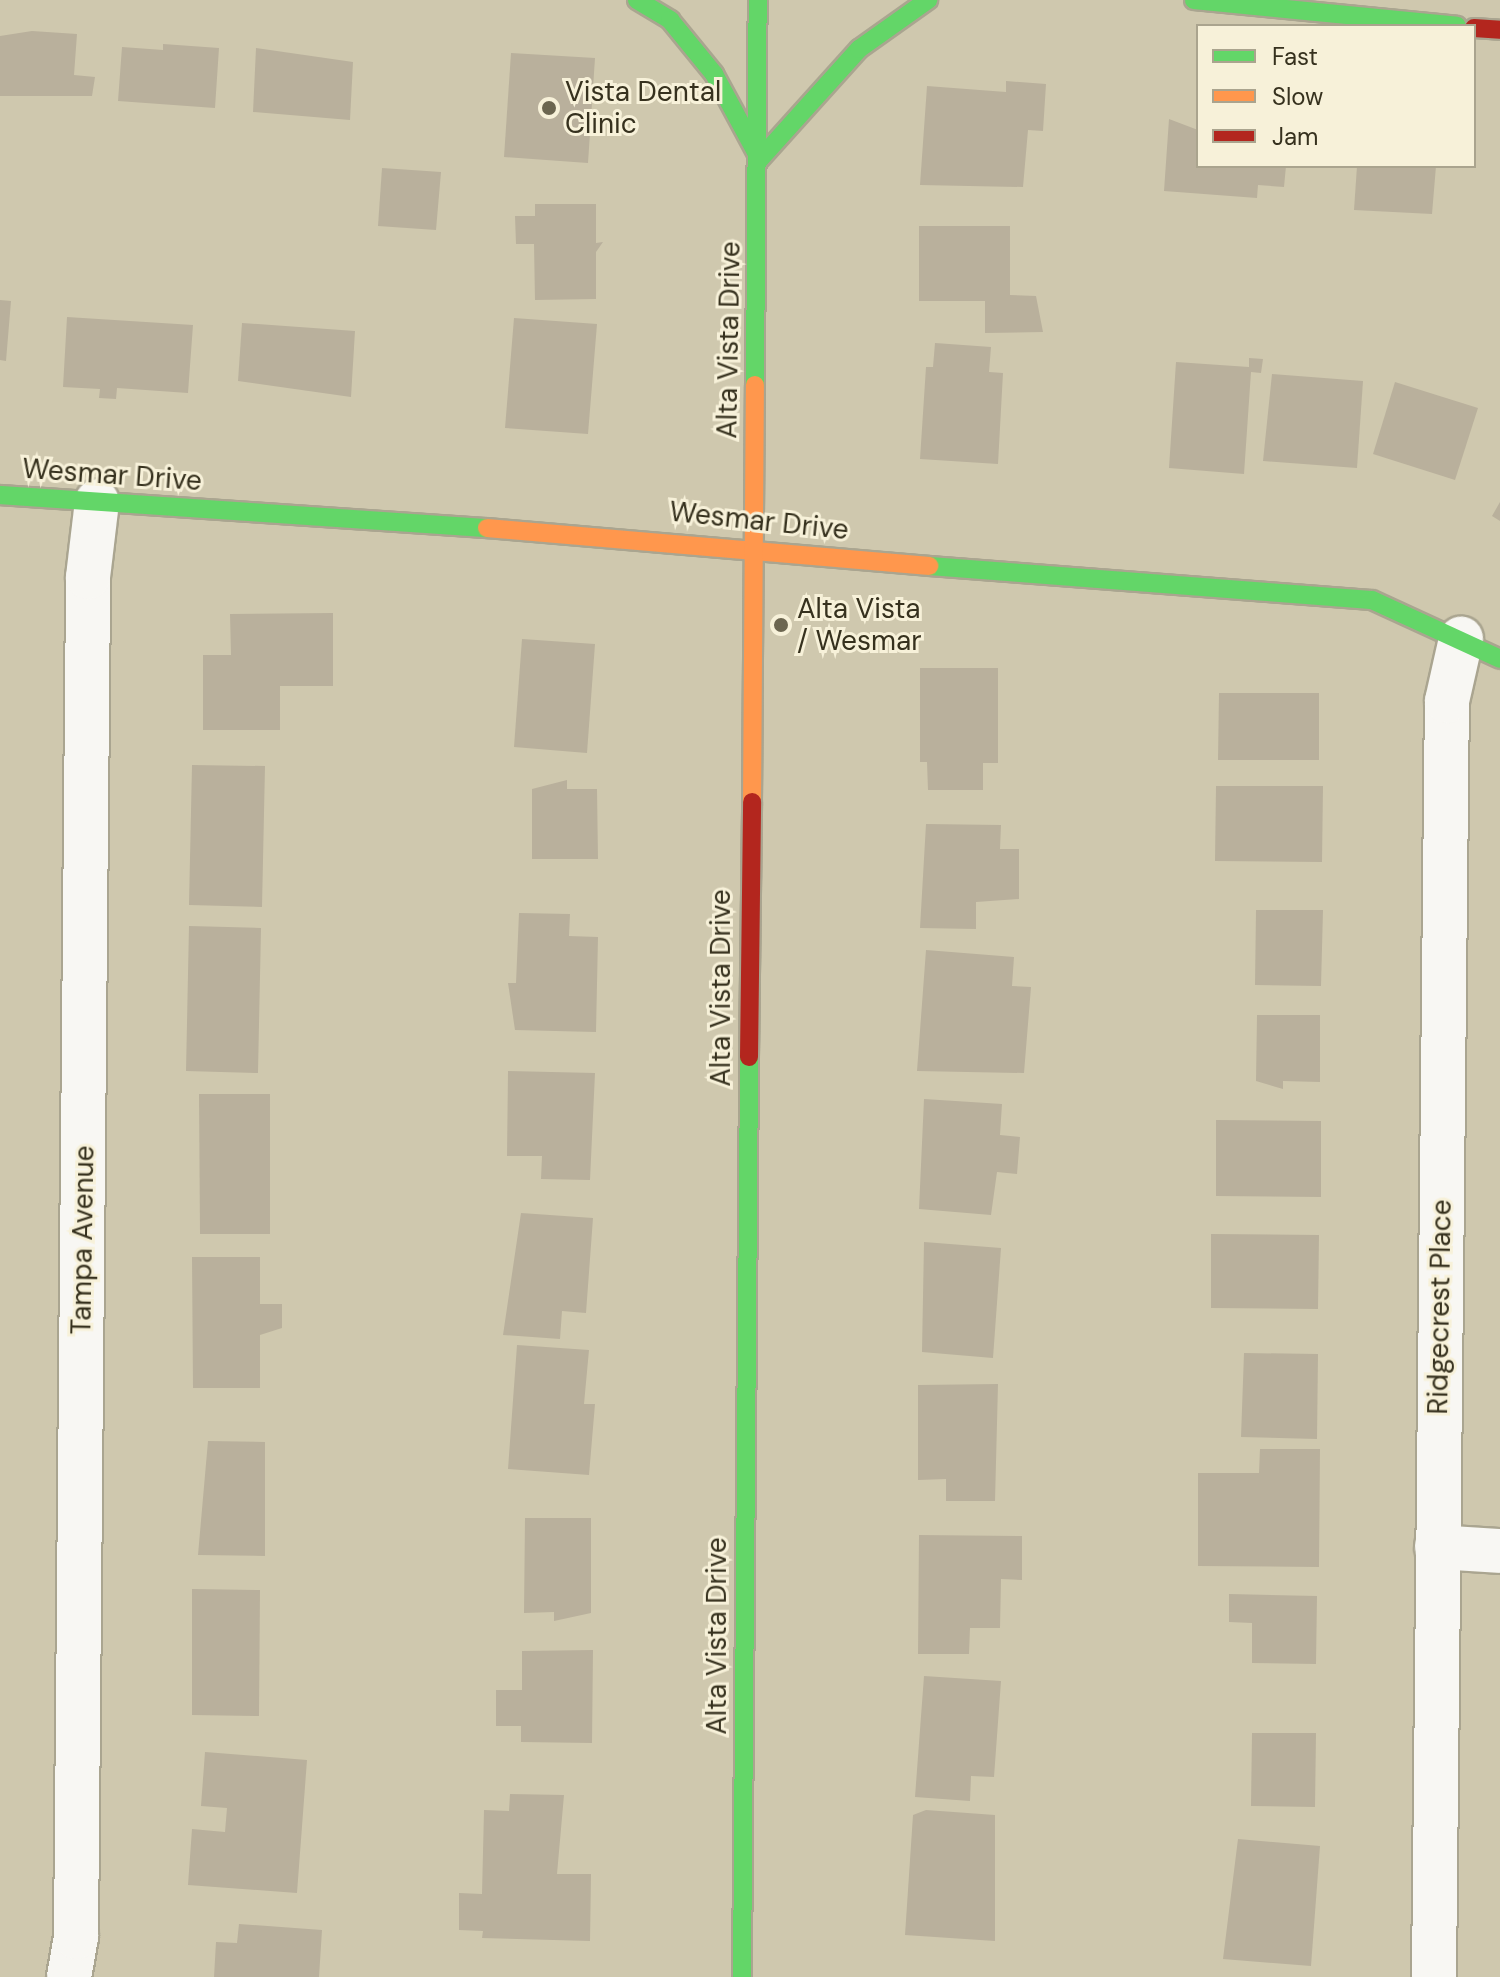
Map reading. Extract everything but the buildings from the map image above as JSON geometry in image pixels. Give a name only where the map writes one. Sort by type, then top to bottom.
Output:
[{"type":"street","points":[[637,0],[670,20],[714,74],[760,159],[859,49],[928,0]]},
{"type":"street","name":"Alta Vista Drive","points":[[742,1977],[753,553],[760,159],[758,0]]},
{"type":"street","points":[[1194,0],[1437,24]]},
{"type":"street","points":[[1476,28],[1500,30]]},
{"type":"street","name":"Wesmar Drive","points":[[0,495],[651,539],[753,553],[1372,600],[1500,659]]},
{"type":"street","name":"Tampa Avenue","points":[[69,1977],[76,1937],[88,577],[97,502]]},
{"type":"street","name":"Ridgecrest Place","points":[[1434,1977],[1447,701],[1461,639]]},
{"type":"street","points":[[1437,1547],[1500,1551]]},
{"type":"traffic: fast","points":[[637,0],[670,20],[714,74],[757,154]]},
{"type":"traffic: fast","points":[[755,385],[758,0]]},
{"type":"traffic: fast","points":[[760,159],[859,49],[928,0]]},
{"type":"traffic: fast","points":[[1194,0],[1437,24]]},
{"type":"traffic: fast","points":[[0,495],[487,528]]},
{"type":"traffic: fast","points":[[929,566],[1372,600],[1500,659]]},
{"type":"traffic: fast","points":[[742,1977],[749,1057]]},
{"type":"traffic: slow","points":[[752,802],[755,385]]},
{"type":"traffic: slow","points":[[487,528],[929,566]]},
{"type":"traffic: jam","points":[[1476,28],[1500,30]]},
{"type":"traffic: jam","points":[[749,1057],[752,802]]},
{"type":"place","name":"Vista Dental Clinic","points":[[549,108]]},
{"type":"place","name":"Alta Vista / Wesmar","points":[[781,625]]}]
